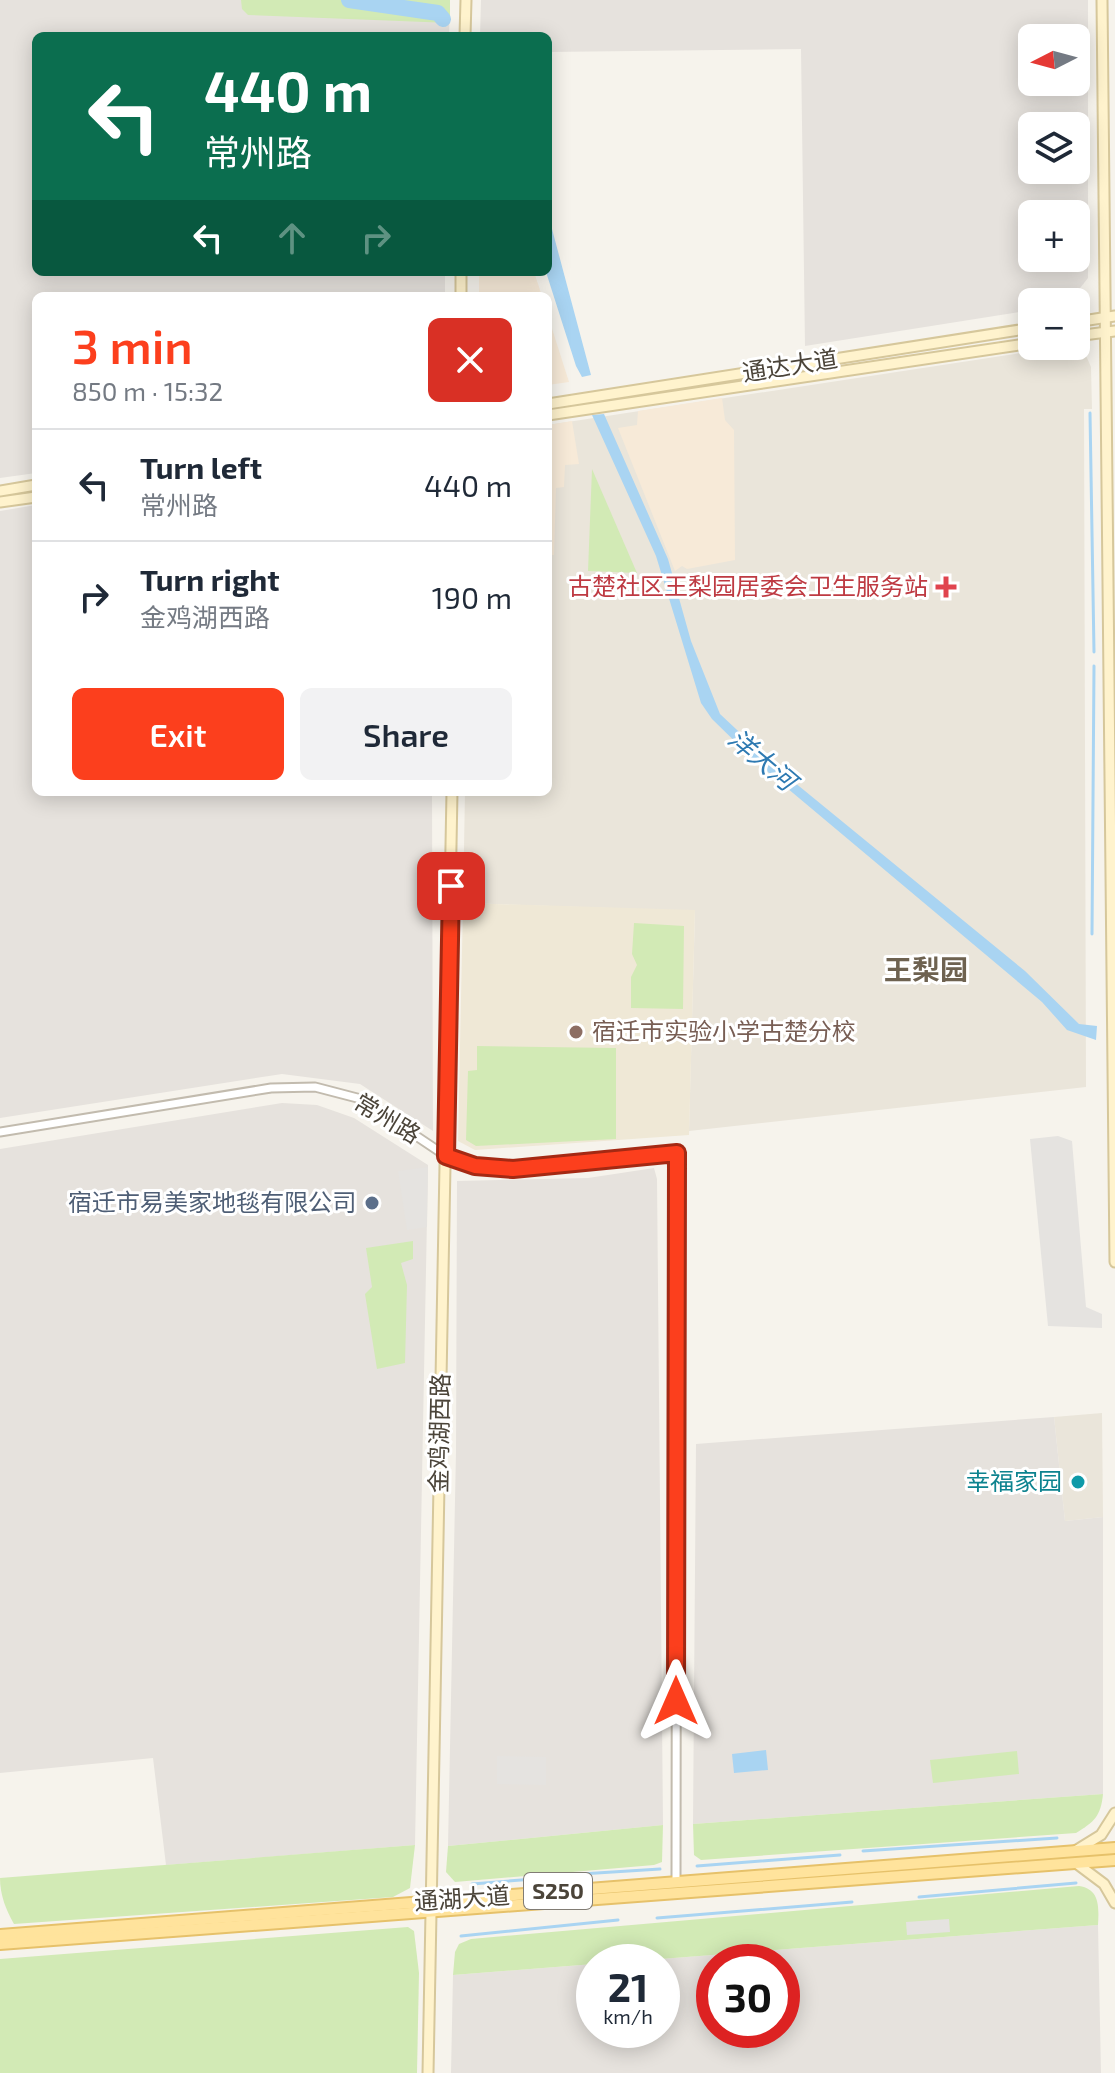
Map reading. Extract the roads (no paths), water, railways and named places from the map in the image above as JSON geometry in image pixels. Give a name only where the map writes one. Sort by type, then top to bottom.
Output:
[{"type":"main road","points":[[465,32],[466,0]]},
{"type":"main road","points":[[1102,0],[1104,317],[1110,331],[1115,1262]]},
{"type":"main road","points":[[1090,320],[1115,316]]},
{"type":"main road","name":"通达大道","points":[[552,403],[1018,330]]},
{"type":"main road","points":[[1090,334],[1110,331]]},
{"type":"main road","name":"通达大道","points":[[552,414],[1018,345]]},
{"type":"main road","points":[[0,491],[32,486]]},
{"type":"main road","points":[[0,502],[32,498]]},
{"type":"main road","name":"金鸡湖西路","points":[[428,2073],[452,796]]},
{"type":"main road","points":[[1075,1851],[1101,1835],[1115,1813]]},
{"type":"main road","name":"通湖大道","points":[[0,1944],[430,1907],[676,1882],[1115,1848]]},
{"type":"main road","name":"通湖大道","points":[[0,1935],[1115,1860]]},
{"type":"main road","points":[[1076,1863],[1104,1884],[1115,1903]]},
{"type":"street","name":"常州路","points":[[0,1132],[271,1088],[315,1087],[361,1099],[446,1156],[475,1166],[513,1169],[677,1153],[676,1882]]},
{"type":"water","points":[[552,229],[591,375],[582,377],[547,276],[552,276]]},
{"type":"water","points":[[604,414],[668,559],[691,641],[720,714],[783,773],[1025,971],[1079,1024],[1097,1026],[1096,1040],[1067,1030],[1042,1002],[755,761],[712,719],[701,703],[656,556],[592,415]]},
{"type":"water","points":[[766,1750],[768,1770],[734,1773],[732,1754]]},
{"type":"waterway","name":"洋大河","points":[[349,0],[438,13],[443,19]]},
{"type":"waterway","points":[[1090,413],[1094,652]]},
{"type":"waterway","points":[[1092,934],[1094,666]]},
{"type":"waterway","points":[[863,1851],[1057,1838]]},
{"type":"waterway","points":[[697,1866],[840,1855]]},
{"type":"waterway","points":[[581,1874],[660,1869]]},
{"type":"waterway","points":[[472,1884],[534,1879]]},
{"type":"waterway","points":[[919,1897],[1076,1883]]},
{"type":"waterway","points":[[657,1918],[852,1902]]},
{"type":"waterway","points":[[461,1936],[618,1920]]},
{"type":"place","name":"古楚社区王梨园居委会卫生服务站","points":[[946,587]]},
{"type":"place","name":"宿迁市实验小学古楚分校","points":[[576,1032]]},
{"type":"place","name":"宿迁市易美家地毯有限公司","points":[[372,1203]]},
{"type":"place","name":"幸福家园","points":[[1078,1482]]},
{"type":"district","name":"王梨园","points":[[926,970]]}]
